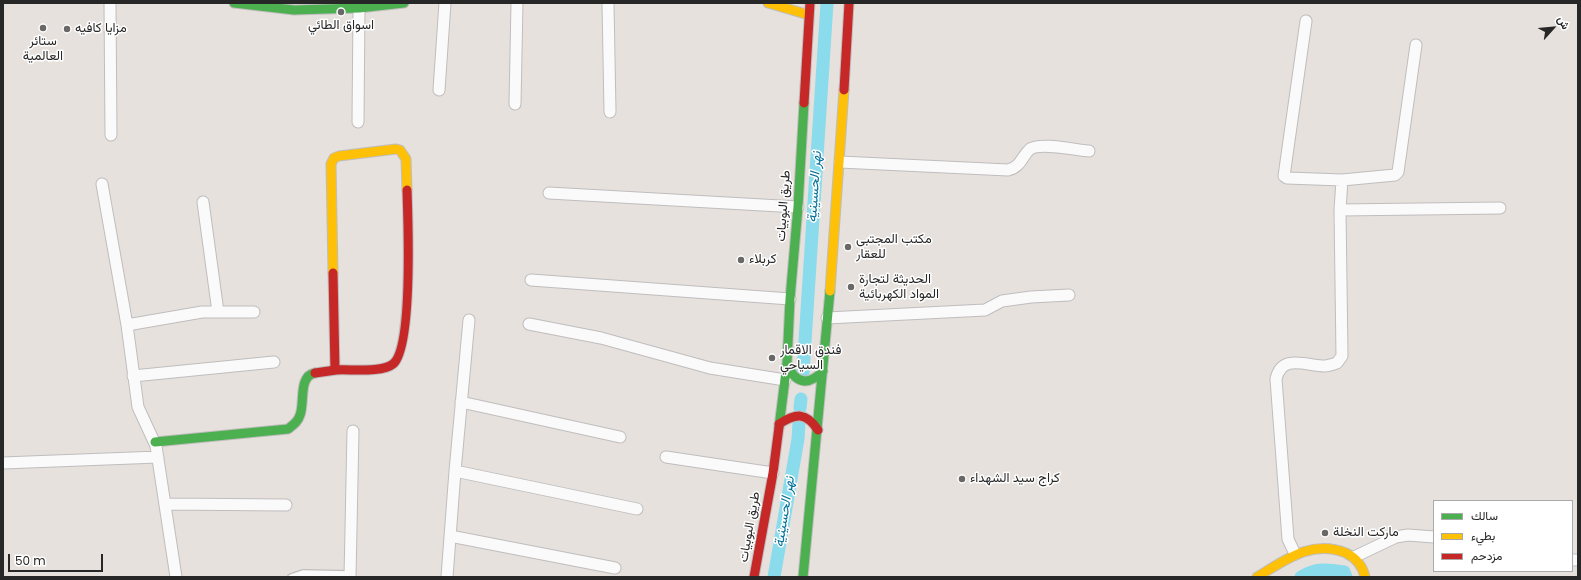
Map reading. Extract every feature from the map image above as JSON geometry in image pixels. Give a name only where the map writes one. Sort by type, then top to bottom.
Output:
[{"type":"main road","points":[[234,3],[294,10],[359,8],[404,3]]},
{"type":"main road","points":[[768,3],[809,15]]},
{"type":"main road","name":"طريق البوبيات","points":[[754,577],[773,473],[787,363],[810,3]]},
{"type":"main road","points":[[803,577],[818,430],[840,162],[849,3]]},
{"type":"main road","points":[[155,442],[288,429],[300,418],[306,378],[314,373],[335,370],[385,368],[396,361],[400,352],[407,308],[409,262],[406,159],[400,150],[396,149],[339,156],[334,158],[331,164],[335,370]]},
{"type":"main road","points":[[787,363],[793,376],[799,380],[813,380],[823,371]]},
{"type":"main road","points":[[779,424],[793,416],[801,416],[808,418],[814,423],[818,430]]},
{"type":"main road","points":[[1257,577],[1295,554],[1313,548],[1330,547],[1342,550],[1354,557],[1365,573],[1365,577]]},
{"type":"street","points":[[110,3],[111,135]]},
{"type":"street","points":[[439,90],[445,3]]},
{"type":"street","points":[[515,104],[517,3]]},
{"type":"street","points":[[608,3],[610,112]]},
{"type":"street","points":[[358,122],[359,8]]},
{"type":"street","points":[[1306,21],[1284,176],[1288,178],[1342,180],[1395,175],[1398,172],[1416,45]]},
{"type":"street","points":[[840,162],[1008,170],[1018,165],[1032,148],[1042,146],[1089,151]]},
{"type":"street","points":[[1295,554],[1288,539],[1276,379],[1278,370],[1284,365],[1294,362],[1326,366],[1338,363],[1342,356],[1340,210],[1342,180]]},
{"type":"street","points":[[102,184],[127,325],[133,376],[140,413],[155,442],[176,577]]},
{"type":"street","points":[[549,193],[798,207]]},
{"type":"street","points":[[203,202],[218,312]]},
{"type":"street","points":[[1340,210],[1500,208]]},
{"type":"street","points":[[531,280],[790,299]]},
{"type":"street","points":[[827,318],[985,310],[1002,302],[1031,297],[1069,295]]},
{"type":"street","points":[[127,325],[202,312],[254,312]]},
{"type":"street","points":[[447,577],[469,320]]},
{"type":"street","points":[[529,324],[601,338],[710,368],[785,380]]},
{"type":"street","points":[[133,376],[274,362]]},
{"type":"street","points":[[461,402],[620,437]]},
{"type":"street","points":[[350,575],[352,431]]},
{"type":"street","points":[[3,463],[158,457]]},
{"type":"street","points":[[666,457],[773,473]]},
{"type":"street","points":[[455,471],[637,509]]},
{"type":"street","points":[[165,504],[286,505]]},
{"type":"street","points":[[1354,557],[1396,537],[1408,535],[1433,537]]},
{"type":"street","points":[[450,536],[615,568]]},
{"type":"lane","points":[[291,577],[304,573],[350,575]]},
{"type":"waterway","name":"نهر الحسينية","points":[[803,372],[827,3]]},
{"type":"waterway","name":"نهر الحسينية","points":[[800,408],[801,399]]},
{"type":"waterway","name":"نهر الحسينية","points":[[774,577],[798,439],[799,423]]},
{"type":"waterway","name":"نهر الحسينية","points":[[1301,577],[1312,572],[1327,570],[1344,572],[1346,577]]},
{"type":"traffic: fast","points":[[234,3],[294,10],[359,8],[404,3]]},
{"type":"traffic: fast","points":[[779,427],[787,363],[804,103]]},
{"type":"traffic: fast","points":[[803,577],[830,291]]},
{"type":"traffic: fast","points":[[787,363],[793,375],[802,380],[807,381],[812,379],[823,371]]},
{"type":"traffic: fast","points":[[155,442],[288,429],[298,420],[306,379],[315,373]]},
{"type":"traffic: slow","points":[[768,3],[809,15]]},
{"type":"traffic: slow","points":[[830,291],[844,90]]},
{"type":"traffic: slow","points":[[333,273],[331,164],[334,158],[339,156],[396,149],[400,150],[406,159],[407,190]]},
{"type":"traffic: slow","points":[[1257,577],[1299,553],[1322,548],[1334,549],[1353,557],[1363,570],[1365,577]]},
{"type":"traffic: jam","points":[[804,103],[810,3]]},
{"type":"traffic: jam","points":[[844,90],[849,3]]},
{"type":"traffic: jam","points":[[315,373],[336,370],[381,369],[393,364],[399,353],[404,334],[408,282],[407,190]]},
{"type":"traffic: jam","points":[[333,273],[335,370]]},
{"type":"traffic: jam","points":[[779,424],[785,420],[800,416],[809,420],[818,430]]},
{"type":"traffic: jam","points":[[754,577],[773,473],[779,427]]},
{"type":"place","name":"اسواق الطائي","points":[[341,12]]},
{"type":"place","name":"ستائر العالمية","points":[[43,28]]},
{"type":"place","name":"مزايا كافيه","points":[[67,29]]},
{"type":"place","name":"مكتب المجتبى للعقار","points":[[848,247]]},
{"type":"place","name":"كربلاء","points":[[741,260]]},
{"type":"place","name":"الحديثة لتجارة المواد الكهربائية","points":[[851,287]]},
{"type":"place","name":"فندق الاقمار السياحي","points":[[772,358]]},
{"type":"place","name":"كراج سيد الشهداء","points":[[962,479]]},
{"type":"place","name":"ماركت النخلة","points":[[1325,533]]}]
